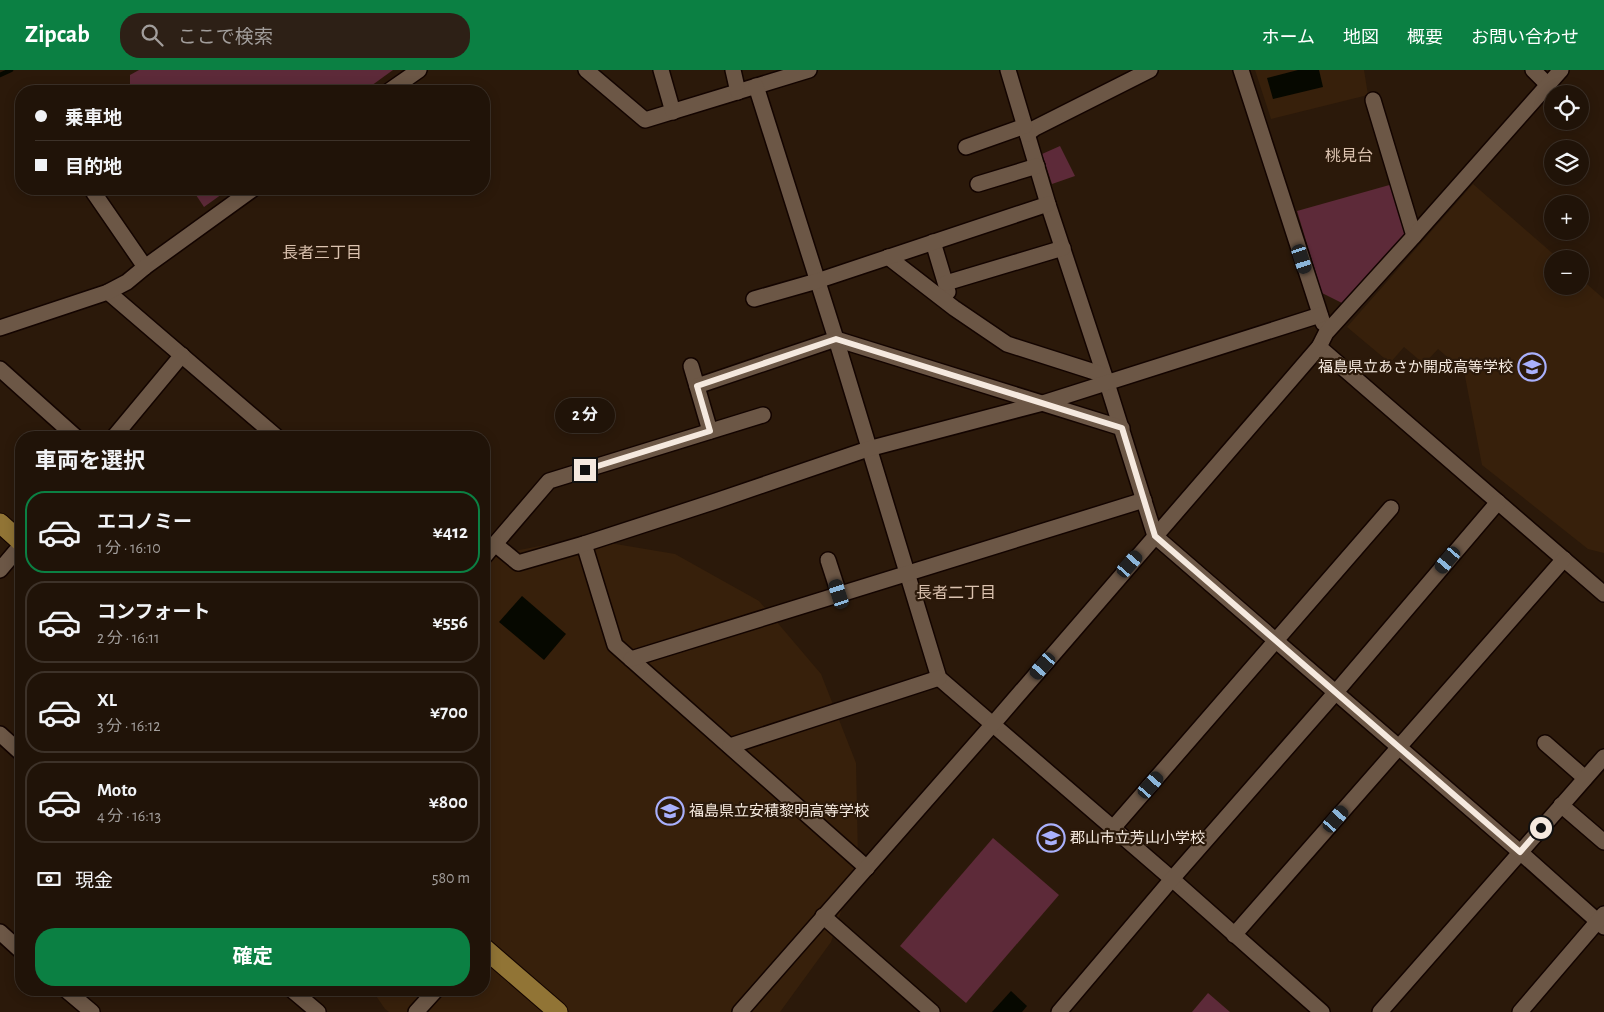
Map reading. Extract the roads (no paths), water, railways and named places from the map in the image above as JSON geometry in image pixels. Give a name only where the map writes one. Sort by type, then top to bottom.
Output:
[{"type":"main road","points":[[0,523],[15,538]]},
{"type":"main road","points":[[490,953],[558,1012]]},
{"type":"street","points":[[397,85],[418,70]]},
{"type":"street","points":[[586,70],[645,120],[809,70]]},
{"type":"street","points":[[660,70],[673,112]]},
{"type":"street","points":[[732,70],[738,92]]},
{"type":"street","points":[[1008,70],[1048,204],[1122,428],[1155,536],[1602,921],[1520,1012]]},
{"type":"street","points":[[966,147],[1035,128],[1150,70]]},
{"type":"street","points":[[1242,70],[1326,333]]},
{"type":"street","points":[[1533,70],[1548,85],[1560,70]]},
{"type":"street","points":[[756,86],[836,339],[868,450],[939,678],[1172,879],[1322,1012]]},
{"type":"street","points":[[740,1012],[993,724],[1319,347],[1326,333],[1544,90]]},
{"type":"street","points":[[1372,100],[1414,236]]},
{"type":"street","points":[[978,184],[1037,166]]},
{"type":"street","points":[[95,195],[145,267]]},
{"type":"street","points":[[0,328],[108,292],[127,282],[245,195]]},
{"type":"street","points":[[754,299],[817,281],[1048,204]]},
{"type":"street","points":[[933,242],[954,308]]},
{"type":"street","points":[[946,284],[1063,248]]},
{"type":"street","points":[[888,257],[954,308],[1007,344],[1106,379]]},
{"type":"street","points":[[108,292],[270,431]]},
{"type":"street","points":[[495,544],[518,563],[584,544],[868,450],[1043,403],[1106,379],[1320,315]]},
{"type":"street","points":[[697,386],[836,339],[1122,428]]},
{"type":"street","points":[[1319,347],[1604,594]]},
{"type":"street","points":[[118,431],[182,355]]},
{"type":"street","points":[[691,366],[710,431]]},
{"type":"street","points":[[0,369],[69,431]]},
{"type":"street","points":[[490,550],[549,481],[763,415]]},
{"type":"street","points":[[631,659],[1144,500]]},
{"type":"street","points":[[1059,1012],[1498,502]]},
{"type":"street","points":[[1113,828],[1391,508]]},
{"type":"street","points":[[584,544],[615,645],[867,868]]},
{"type":"street","points":[[0,570],[15,551]]},
{"type":"street","points":[[1234,935],[1564,559]]},
{"type":"street","points":[[828,560],[839,594]]},
{"type":"street","points":[[730,746],[939,678]]},
{"type":"street","points":[[0,734],[15,748]]},
{"type":"street","points":[[1546,743],[1585,778]]},
{"type":"street","points":[[1380,1012],[1604,757]]},
{"type":"street","points":[[1561,805],[1604,842]]},
{"type":"street","points":[[823,916],[932,1012]]},
{"type":"street","points":[[0,932],[15,945]]},
{"type":"street","points":[[73,996],[92,1012]]},
{"type":"street","points":[[299,996],[318,1012]]},
{"type":"street","points":[[416,1012],[431,996]]},
{"type":"waterway","points":[[0,75],[11,70]]},
{"type":"place","name":"福島県立あさか開成高等学校","points":[[1532,367]]},
{"type":"place","name":"福島県立安積黎明高等学校","points":[[670,811]]},
{"type":"place","name":"郡山市立芳山小学校","points":[[1051,838]]},
{"type":"district","name":"桃見台","points":[[1349,156]]},
{"type":"district","name":"長者三丁目","points":[[322,253]]},
{"type":"district","name":"長者二丁目","points":[[956,593]]}]
